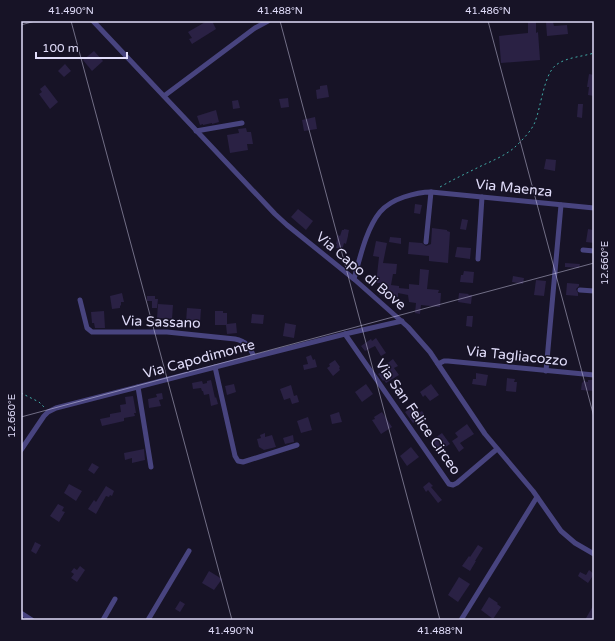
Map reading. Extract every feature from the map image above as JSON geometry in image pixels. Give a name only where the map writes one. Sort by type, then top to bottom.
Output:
[{"type":"street","name":"Via Capo di Bove","points":[[93,21],[278,218],[354,279],[402,322],[427,348],[485,434],[537,497],[558,527],[577,544],[594,554]]},
{"type":"street","points":[[164,96],[255,28],[268,21]]},
{"type":"street","points":[[196,131],[242,123]]},
{"type":"street","points":[[426,242],[431,192]]},
{"type":"street","name":"Via Maenza","points":[[354,279],[367,237],[380,212],[391,203],[402,198],[431,192],[594,208]]},
{"type":"street","points":[[478,259],[482,197]]},
{"type":"street","points":[[546,371],[562,205]]},
{"type":"street","points":[[583,250],[594,251]]},
{"type":"street","points":[[580,290],[594,291]]},
{"type":"street","name":"Via Sassano","points":[[80,300],[87,328],[92,332],[166,332],[235,339],[246,343],[251,349],[254,357]]},
{"type":"street","name":"Via Capodimonte","points":[[48,412],[61,407],[254,357],[345,334],[402,322]]},
{"type":"street","name":"Via San Felice Circeo","points":[[345,334],[448,484],[453,485],[457,483],[497,449]]},
{"type":"street","name":"Via Tagliacozzo","points":[[438,364],[448,361],[594,375]]},
{"type":"street","points":[[215,367],[238,461],[243,462],[298,445]]},
{"type":"street","points":[[138,387],[151,467]]},
{"type":"street","points":[[21,450],[48,412]]},
{"type":"street","points":[[461,620],[537,497]]},
{"type":"street","points":[[148,620],[189,551]]},
{"type":"street","points":[[103,620],[115,599]]},
{"type":"street","points":[[21,613],[32,620]]},
{"type":"path","points":[[431,192],[501,157],[513,149],[534,124],[546,80],[553,68],[559,63],[574,57],[594,54]]},
{"type":"path","points":[[21,393],[41,404],[48,412]]},
{"type":"building","points":[[207,21],[212,21],[216,29],[192,44],[189,39],[192,38],[188,32]]},
{"type":"building","points":[[528,21],[536,21],[536,33],[538,32],[540,60],[501,63],[499,36],[528,33]]},
{"type":"building","points":[[546,22],[553,22],[554,26],[567,25],[568,34],[547,36]]},
{"type":"building","points":[[94,51],[103,61],[92,71],[83,60]]},
{"type":"building","points":[[65,64],[71,71],[64,77],[58,71]]},
{"type":"building","points":[[589,74],[594,75],[594,96],[588,95],[589,87],[587,87]]},
{"type":"building","points":[[45,85],[58,102],[50,109],[39,94],[42,92],[40,89]]},
{"type":"building","points":[[327,85],[329,97],[317,99],[316,90],[320,89],[320,86]]},
{"type":"building","points":[[288,98],[289,107],[281,108],[279,99]]},
{"type":"building","points":[[238,100],[240,108],[233,109],[232,101]]},
{"type":"building","points":[[578,104],[583,104],[582,118],[577,117]]},
{"type":"building","points":[[216,110],[219,122],[200,125],[197,116]]},
{"type":"building","points":[[315,117],[317,129],[304,131],[302,120]]},
{"type":"building","points":[[246,128],[247,132],[251,132],[253,144],[247,144],[248,150],[230,153],[227,135],[239,133],[238,129]]},
{"type":"building","points":[[546,159],[556,160],[555,171],[544,169]]},
{"type":"building","points":[[415,204],[422,205],[420,214],[414,213]]},
{"type":"building","points":[[298,209],[313,221],[306,230],[291,217]]},
{"type":"building","points":[[462,219],[468,220],[466,230],[460,229]]},
{"type":"building","points":[[432,228],[447,230],[450,232],[448,263],[429,261],[429,256],[408,254],[409,242],[422,243],[426,246],[431,244]]},
{"type":"building","points":[[588,229],[593,230],[594,243],[586,242]]},
{"type":"building","points":[[342,230],[349,230],[346,244],[344,243],[342,250],[336,248],[336,244],[338,235],[340,236]]},
{"type":"building","points":[[390,237],[401,238],[401,244],[389,242]]},
{"type":"building","points":[[376,241],[387,243],[383,263],[397,264],[396,274],[393,274],[391,285],[409,289],[409,284],[419,285],[420,269],[429,270],[427,289],[439,290],[438,293],[441,293],[440,307],[421,305],[420,314],[415,313],[416,303],[409,302],[408,295],[398,293],[398,297],[379,295],[380,283],[375,283],[375,275],[377,275],[379,257],[373,256]]},
{"type":"building","points":[[457,247],[471,248],[470,259],[455,257]]},
{"type":"building","points":[[565,263],[580,264],[579,268],[565,267]]},
{"type":"building","points":[[464,271],[474,272],[473,283],[460,282],[461,275],[463,275]]},
{"type":"building","points":[[513,276],[524,278],[523,284],[512,282]]},
{"type":"building","points":[[536,280],[546,281],[544,296],[534,295]]},
{"type":"building","points":[[567,283],[579,284],[576,289],[578,296],[566,295]]},
{"type":"building","points":[[122,293],[124,302],[121,302],[120,308],[112,309],[110,296]]},
{"type":"building","points":[[459,293],[472,295],[471,304],[458,302]]},
{"type":"building","points":[[147,296],[155,296],[155,299],[158,299],[157,308],[152,308],[152,301],[147,301]]},
{"type":"building","points":[[158,304],[173,305],[172,319],[157,318]]},
{"type":"building","points":[[187,308],[201,309],[200,323],[186,322]]},
{"type":"building","points":[[104,311],[105,328],[95,328],[94,323],[92,323],[91,312]]},
{"type":"building","points":[[215,311],[223,311],[223,313],[227,313],[227,324],[236,323],[237,333],[227,334],[226,325],[215,325]]},
{"type":"building","points":[[252,314],[264,315],[263,324],[251,323]]},
{"type":"building","points":[[467,316],[473,316],[472,327],[466,326]]},
{"type":"building","points":[[285,323],[296,325],[294,338],[283,336]]},
{"type":"building","points":[[376,338],[386,353],[381,356],[375,346],[365,351],[361,346],[371,339],[372,341]]},
{"type":"building","points":[[311,355],[313,360],[315,359],[317,367],[304,370],[303,365],[308,364],[306,357]]},
{"type":"building","points":[[393,359],[398,366],[394,368],[399,375],[386,383],[378,374],[387,368],[385,365]]},
{"type":"building","points":[[335,360],[340,367],[340,370],[333,376],[327,368],[330,366],[329,364]]},
{"type":"building","points":[[476,373],[488,375],[486,386],[472,384],[473,379],[476,379]]},
{"type":"building","points":[[507,378],[515,379],[514,382],[517,382],[516,392],[506,391]]},
{"type":"building","points":[[211,380],[218,404],[211,406],[209,394],[204,395],[201,388],[193,389],[192,383],[202,381],[203,384]]},
{"type":"building","points":[[588,380],[594,380],[594,391],[581,390],[582,382],[588,382]]},
{"type":"building","points":[[234,384],[236,392],[227,395],[225,386]]},
{"type":"building","points":[[366,384],[373,394],[362,402],[355,392]]},
{"type":"building","points":[[431,384],[439,395],[430,401],[425,395],[423,397],[420,392]]},
{"type":"building","points":[[291,385],[294,396],[297,395],[299,402],[292,404],[290,398],[284,400],[280,389]]},
{"type":"building","points":[[162,393],[163,399],[159,400],[161,406],[149,408],[148,399],[157,397],[156,394]]},
{"type":"building","points":[[133,396],[136,413],[134,413],[135,416],[124,418],[124,421],[102,426],[100,419],[110,417],[110,414],[121,412],[120,405],[126,404],[125,397]]},
{"type":"building","points":[[412,407],[417,414],[422,411],[427,419],[420,424],[418,420],[413,423],[405,412]]},
{"type":"building","points":[[339,412],[342,422],[332,424],[330,415]]},
{"type":"building","points":[[382,412],[392,427],[381,434],[372,420]]},
{"type":"building","points":[[308,417],[312,430],[301,433],[297,421]]},
{"type":"building","points":[[467,424],[474,434],[460,443],[464,448],[459,452],[452,441],[458,437],[455,433]]},
{"type":"building","points":[[265,433],[265,437],[272,435],[276,447],[264,450],[259,447],[257,439],[261,438],[260,435]]},
{"type":"building","points":[[442,433],[450,444],[439,451],[432,440]]},
{"type":"building","points":[[293,435],[294,442],[285,444],[283,438]]},
{"type":"building","points":[[411,447],[419,457],[407,466],[400,456]]},
{"type":"building","points":[[144,449],[145,460],[132,463],[132,458],[125,460],[124,453]]},
{"type":"building","points":[[92,463],[99,467],[94,474],[88,470]]},
{"type":"building","points":[[429,482],[433,486],[431,487],[442,500],[438,503],[428,490],[426,492],[423,487]]},
{"type":"building","points":[[69,484],[82,491],[76,501],[64,493]]},
{"type":"building","points":[[106,486],[114,491],[112,496],[106,496],[96,514],[88,509],[94,500],[96,502]]},
{"type":"building","points":[[58,504],[64,507],[62,511],[65,512],[59,522],[50,516]]},
{"type":"building","points":[[35,542],[41,545],[36,554],[31,551]]},
{"type":"building","points":[[478,545],[483,548],[470,571],[462,566]]},
{"type":"building","points":[[80,566],[85,570],[77,582],[71,578],[74,574],[71,572],[74,568],[77,570]]},
{"type":"building","points":[[589,570],[594,574],[588,583],[578,576],[580,572],[586,575]]},
{"type":"building","points":[[209,571],[222,579],[214,590],[202,583]]},
{"type":"building","points":[[459,577],[470,584],[458,602],[448,595]]},
{"type":"building","points":[[489,597],[501,607],[493,619],[481,610]]},
{"type":"building","points":[[180,601],[185,604],[180,612],[175,609]]},
{"type":"building","points":[[594,604],[594,620],[585,620]]}]
